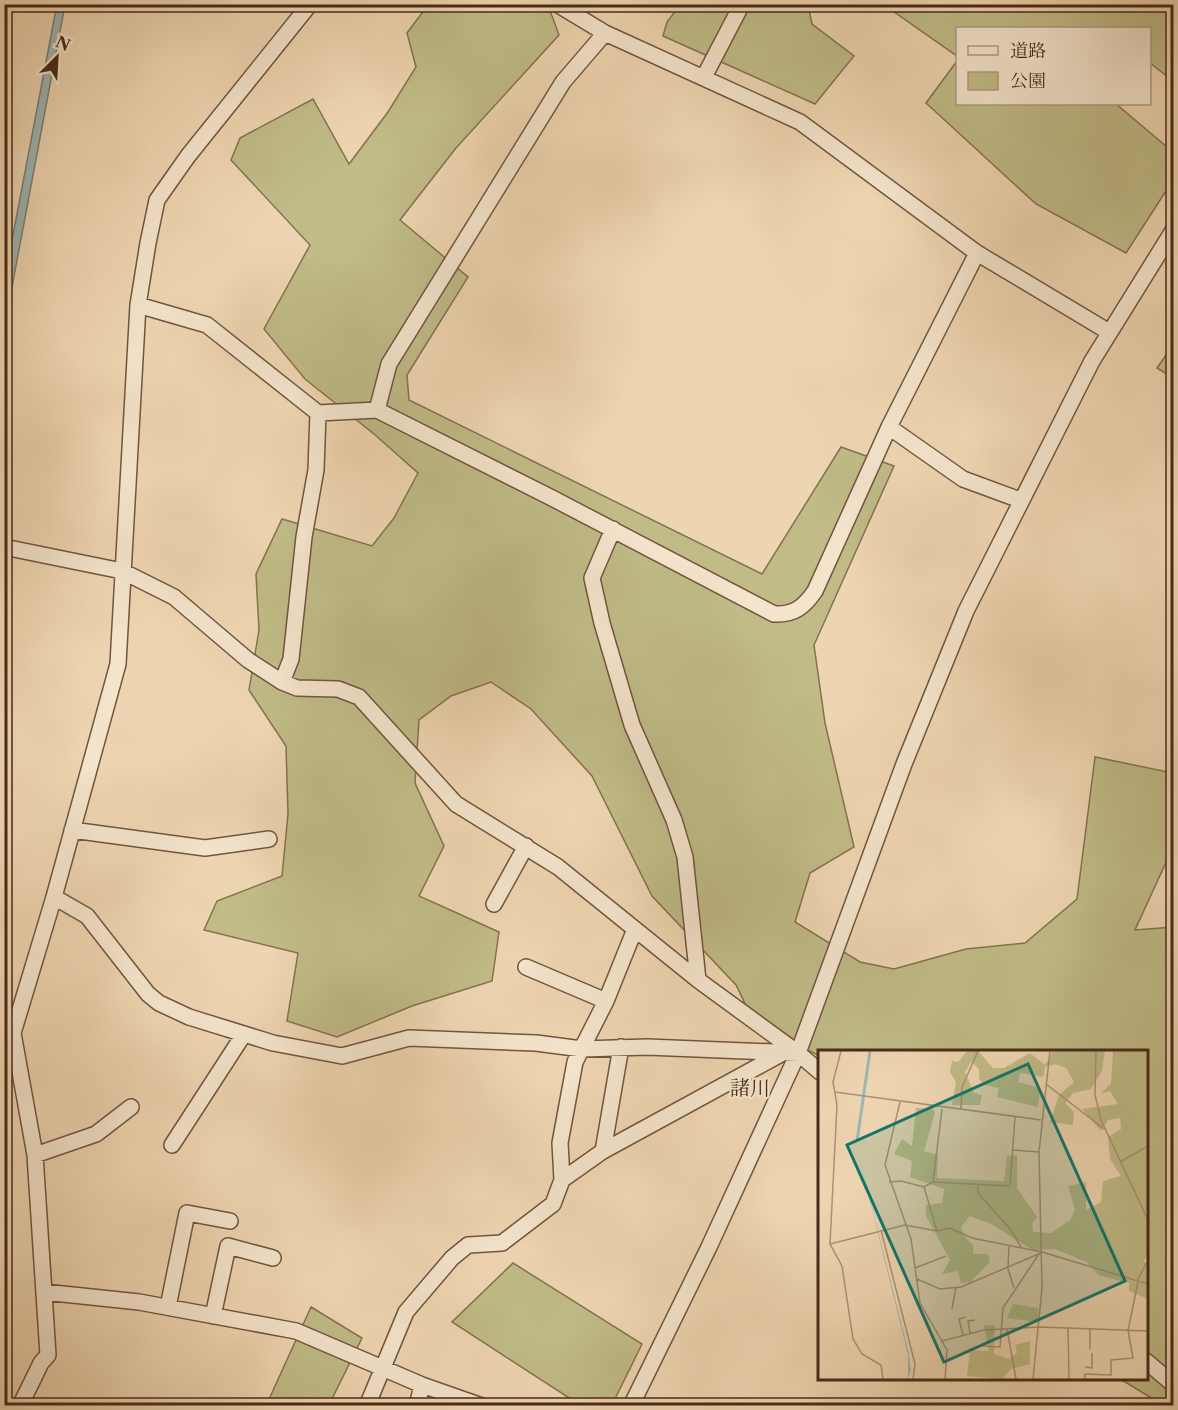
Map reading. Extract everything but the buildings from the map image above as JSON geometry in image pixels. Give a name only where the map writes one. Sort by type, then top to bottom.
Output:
[{"type":"street","points":[[20,1406],[41,1363],[48,1356],[35,1155],[13,1033],[54,897],[118,664],[138,305],[157,200],[188,156],[310,4]]},
{"type":"street","points":[[557,4],[605,33],[800,122],[977,253],[1109,332]]},
{"type":"street","points":[[704,77],[741,4]]},
{"type":"street","points":[[377,410],[389,364],[563,82],[605,33]]},
{"type":"street","points":[[631,1406],[709,1247],[790,1053],[966,611],[1020,501],[1109,332],[1173,229]]},
{"type":"street","points":[[138,305],[207,325],[318,413],[377,410],[613,529],[774,614],[787,615],[805,605],[815,591],[889,427],[977,253]]},
{"type":"street","points":[[282,682],[291,659],[304,537],[316,470],[318,413]]},
{"type":"street","points":[[889,427],[963,479],[1020,501]]},
{"type":"street","points":[[613,529],[592,578],[602,623],[632,725],[674,820],[685,857],[698,980]]},
{"type":"street","points":[[4,548],[122,571],[174,597],[248,660],[282,682],[297,688],[338,689],[359,697],[456,804],[558,867],[790,1053],[818,1071]]},
{"type":"street","points":[[72,830],[205,848],[269,839]]},
{"type":"street","points":[[494,904],[525,846]]},
{"type":"street","points":[[54,897],[87,916],[148,994],[159,1003],[189,1017],[273,1043],[342,1056],[409,1038],[536,1043],[582,1049],[621,1047],[790,1053]]},
{"type":"street","points":[[368,1406],[406,1312],[452,1258],[468,1245],[502,1243],[553,1204],[562,1180],[560,1143],[575,1062],[606,1001],[635,929]]},
{"type":"street","points":[[526,967],[606,1001]]},
{"type":"street","points":[[172,1144],[244,1034]]},
{"type":"street","points":[[603,1151],[621,1047]]},
{"type":"street","points":[[562,1180],[603,1151],[790,1053]]},
{"type":"street","points":[[35,1155],[96,1134],[131,1107]]},
{"type":"street","points":[[168,1307],[187,1213],[231,1221]]},
{"type":"street","points":[[213,1316],[228,1246],[273,1258]]},
{"type":"street","points":[[44,1292],[168,1307],[296,1331],[422,1385],[482,1406]]},
{"type":"street","points":[[1148,1363],[1173,1384]]},
{"type":"street","points":[[417,1406],[422,1385]]},
{"type":"green space","points":[[428,5],[548,5],[559,35],[456,148],[400,220],[468,277],[407,375],[409,400],[762,574],[841,447],[894,466],[814,645],[825,723],[854,847],[810,873],[795,922],[860,962],[894,969],[966,949],[1025,943],[1077,899],[1095,757],[1173,773],[1173,847],[1135,930],[1173,927],[1173,1405],[1163,1405],[1122,1380],[1148,1380],[1148,1050],[818,1050],[818,1055],[753,1020],[736,985],[652,896],[592,776],[531,709],[491,682],[451,696],[419,720],[415,783],[444,846],[419,896],[499,932],[492,981],[412,1006],[337,1037],[287,1021],[298,953],[204,930],[217,901],[282,876],[288,814],[286,746],[249,690],[259,630],[256,574],[282,519],[372,546],[394,518],[418,473],[374,434],[305,379],[264,329],[310,245],[231,160],[240,138],[313,99],[349,164],[388,112],[416,67],[407,33]]},
{"type":"green space","points":[[680,5],[808,5],[812,24],[854,56],[815,104],[663,36],[667,22]]},
{"type":"green space","points":[[889,5],[1173,5],[1173,81],[1151,64],[1151,27],[956,27],[956,55],[890,9]]},
{"type":"green space","points":[[956,62],[956,105],[1117,105],[1173,152],[1173,180],[1126,253],[1036,204],[926,103]]},
{"type":"green space","points":[[1173,345],[1173,378],[1157,368]]},
{"type":"green space","points":[[513,1263],[642,1344],[612,1405],[580,1405],[452,1322]]},
{"type":"green space","points":[[311,1307],[362,1338],[329,1405],[271,1405],[270,1397]]},
{"type":"water","points":[[57,4],[65,5],[5,324],[5,277]]},
{"type":"district","name":"諸川","points":[[750,1088]]}]
